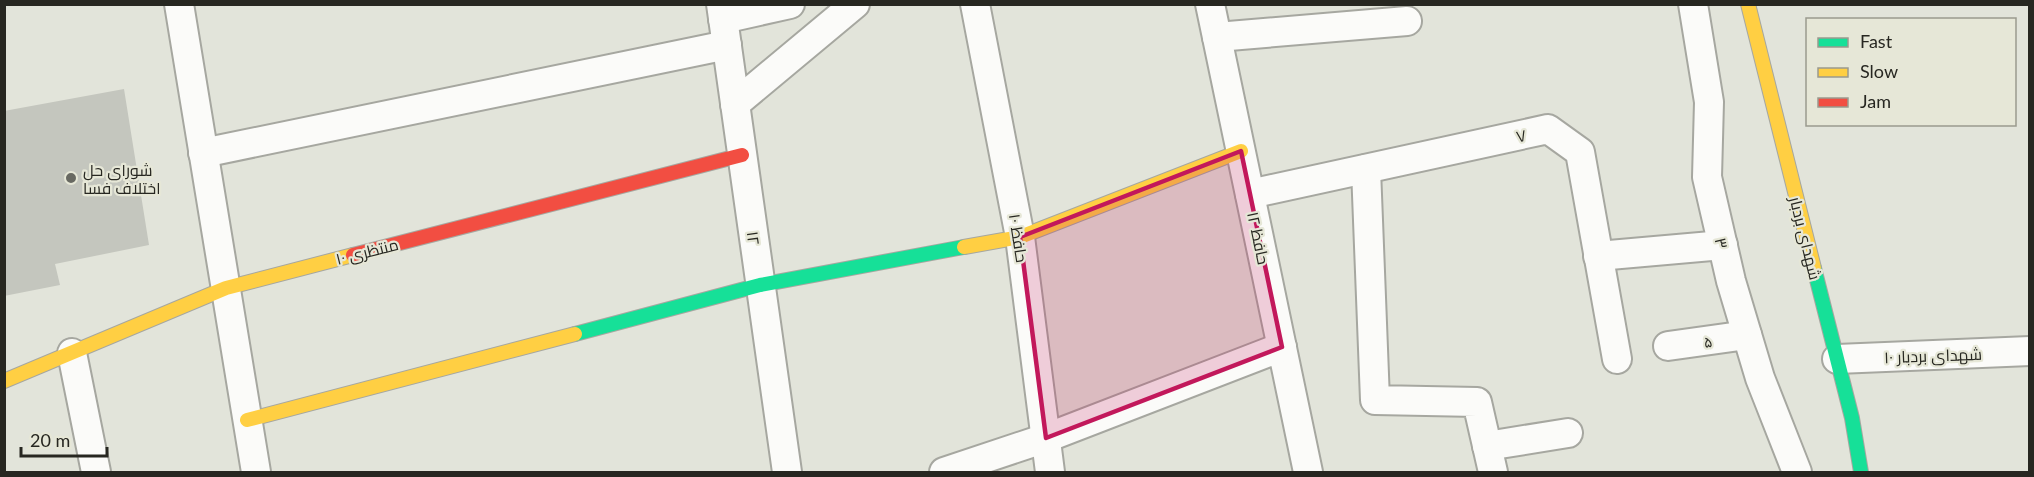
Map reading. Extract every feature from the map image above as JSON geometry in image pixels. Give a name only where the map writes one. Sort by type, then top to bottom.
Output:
[{"type":"street","points":[[179,4],[256,472]]},
{"type":"street","points":[[203,153],[723,23],[790,4]]},
{"type":"street","points":[[735,104],[855,4]]},
{"type":"street","name":"حافظ ۱۰","points":[[975,4],[1020,237],[1050,472]]},
{"type":"street","name":"حافظ ۱۲","points":[[1210,4],[1308,472]]},
{"type":"street","name":"شهدای بردبار","points":[[1748,4],[1852,418],[1861,472]]},
{"type":"street","name":"۳","points":[[1698,5],[1709,102],[1707,177],[1723,245],[1760,378],[1793,472]]},
{"type":"street","points":[[1216,37],[1407,21]]},
{"type":"street","name":"۱۲","points":[[723,23],[787,472]]},
{"type":"street","name":"۷","points":[[1250,194],[1548,129],[1580,152],[1617,359]]},
{"type":"street","points":[[247,420],[760,285],[1020,237],[1241,151]]},
{"type":"street","name":"منتظری ۱۰","points":[[4,381],[226,288],[742,155]]},
{"type":"street","points":[[1366,169],[1375,400],[1477,402],[1490,459],[1568,433]]},
{"type":"street","points":[[1598,256],[1723,245]]},
{"type":"street","name":"۵","points":[[1668,346],[1748,335]]},
{"type":"street","points":[[944,472],[1046,438],[1282,347]]},
{"type":"street","name":"شهدای بردبار ۱۰","points":[[1837,359],[2030,351]]},
{"type":"street","points":[[72,353],[96,472]]},
{"type":"highlighted area","points":[[1241,151],[1282,347],[1046,438],[1020,237]]},
{"type":"building","name":"شورای حل اختلاف فسا","points":[[124,89],[149,245],[55,264],[60,285],[4,296],[4,111]]},
{"type":"traffic: fast","points":[[575,334],[760,285],[964,247]]},
{"type":"traffic: fast","points":[[1814,268],[1852,418],[1861,472]]},
{"type":"traffic: slow","points":[[1748,4],[1814,268]]},
{"type":"traffic: slow","points":[[964,247],[1020,237],[1241,151]]},
{"type":"traffic: slow","points":[[4,381],[226,288],[353,255]]},
{"type":"traffic: slow","points":[[247,420],[575,334]]},
{"type":"traffic: jam","points":[[353,255],[742,155]]},
{"type":"place","name":"شورای حل اختلاف فسا","points":[[71,178]]}]
